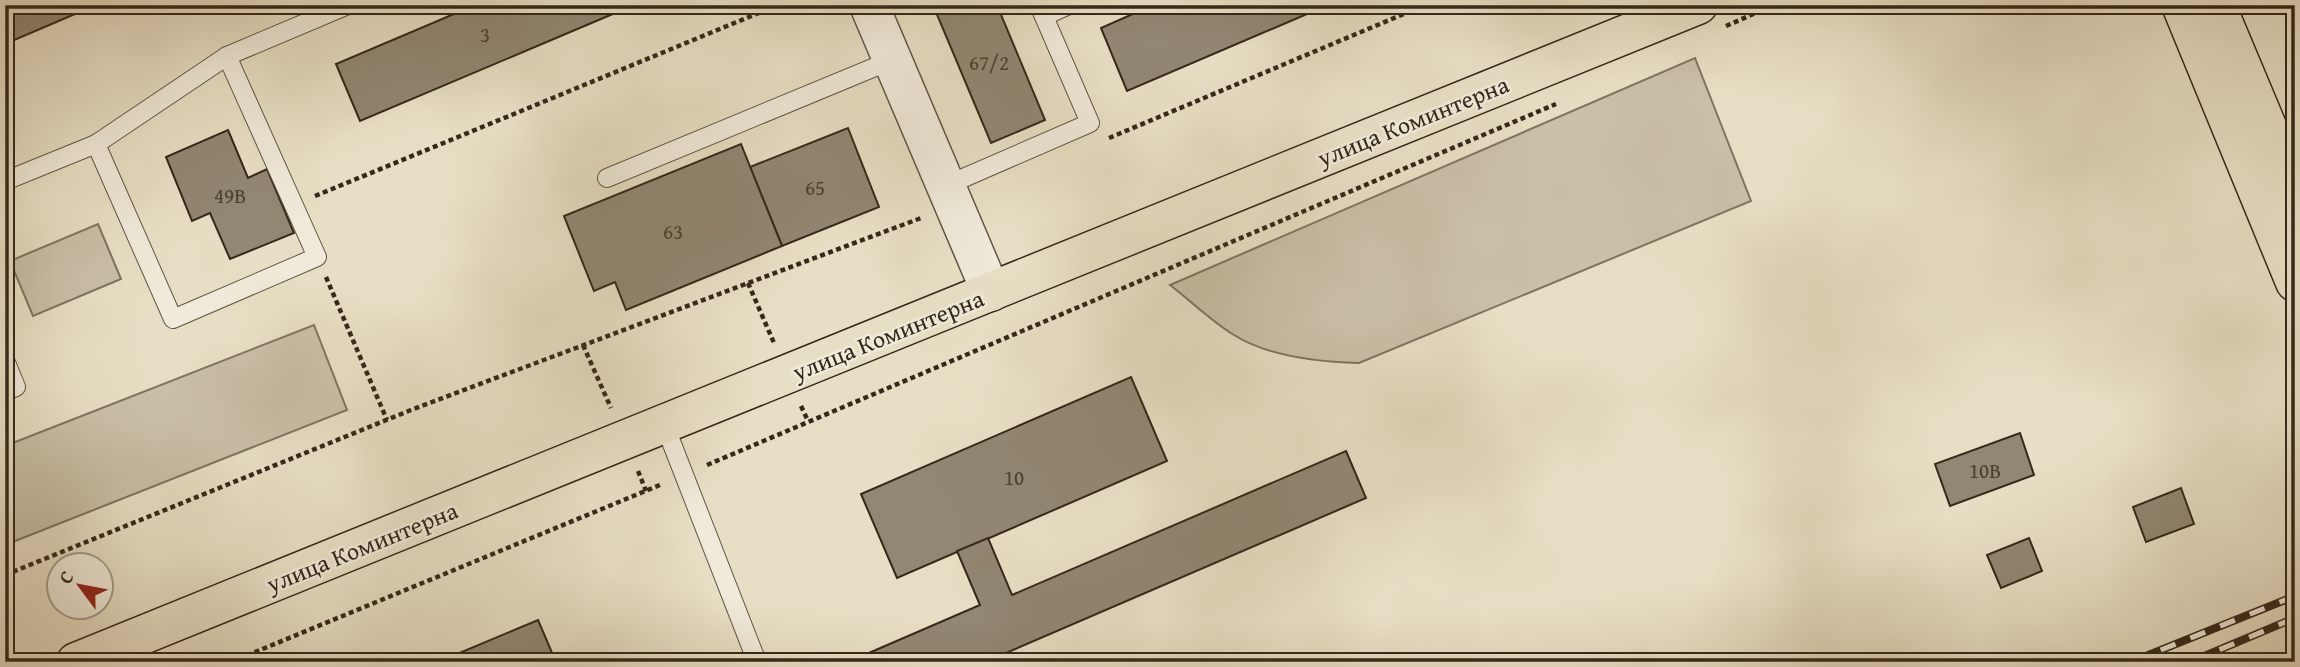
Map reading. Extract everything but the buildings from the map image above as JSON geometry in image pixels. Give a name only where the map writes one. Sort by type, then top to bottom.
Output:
[{"type":"main road","points":[[2180,5],[2295,282]]},
{"type":"main road","points":[[2216,5],[2295,193]]},
{"type":"main road","name":"улица Коминтерна","points":[[76,662],[991,292],[1708,18]]},
{"type":"street","points":[[869,5],[991,292]]},
{"type":"lane","points":[[5,181],[96,144],[227,56],[348,5]]},
{"type":"lane","points":[[950,195],[1090,123],[1041,11],[1069,5]]},
{"type":"lane","points":[[96,144],[173,319],[317,257],[227,56]]},
{"type":"lane","points":[[607,178],[892,60]]},
{"type":"lane","points":[[5,360],[16,387],[5,391]]},
{"type":"lane","points":[[665,426],[757,662]]},
{"type":"path","points":[[295,204],[778,5]]},
{"type":"path","points":[[1098,143],[1425,5]]},
{"type":"path","points":[[1708,18],[1774,5]]},
{"type":"path","points":[[231,662],[684,475],[1559,103]]},
{"type":"path","points":[[5,575],[950,195]]},
{"type":"path","points":[[317,257],[387,420]]},
{"type":"shaded area","points":[[1695,58],[1751,201],[1359,363],[1294,357],[1263,349],[1217,324],[1170,285]]},
{"type":"shaded area","points":[[98,224],[121,279],[33,316],[10,261]]},
{"type":"shaded area","points":[[314,325],[347,410],[5,545],[5,446]]},
{"type":"railway","points":[[2131,662],[2295,596]]},
{"type":"railway","points":[[2190,662],[2295,618]]}]
